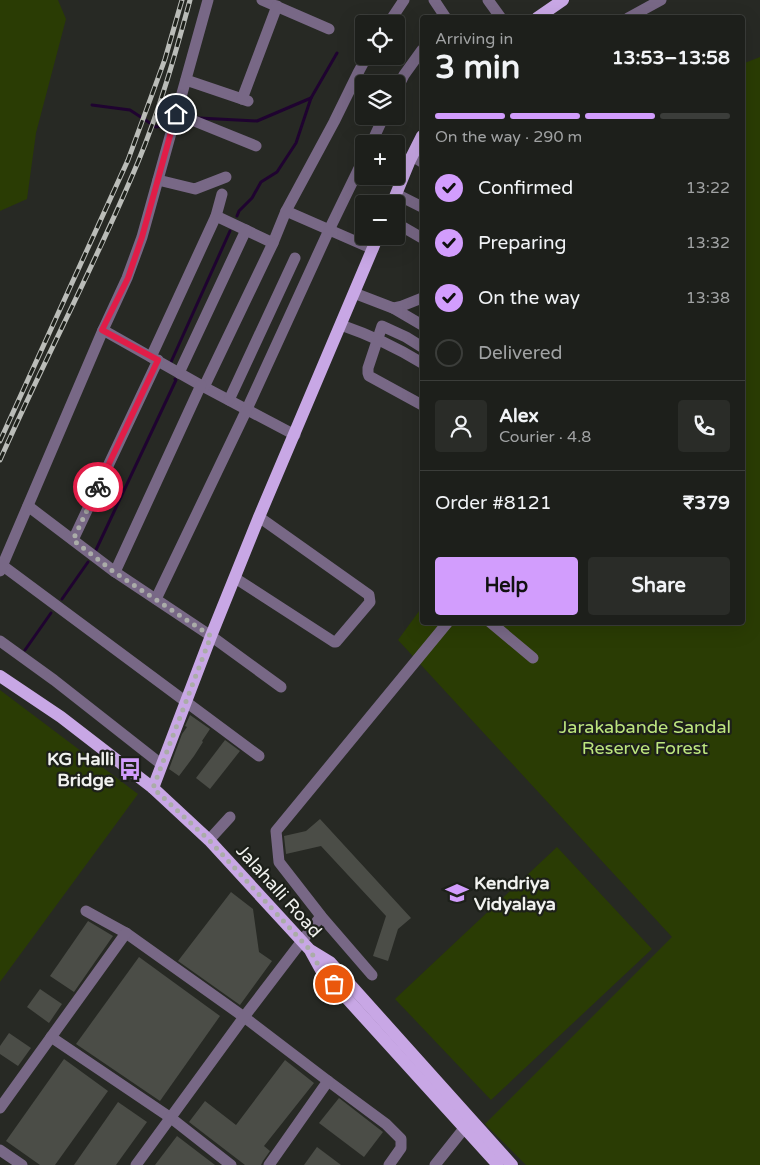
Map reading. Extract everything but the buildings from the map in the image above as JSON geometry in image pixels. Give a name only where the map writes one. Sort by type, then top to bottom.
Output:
[{"type":"main road","points":[[541,15],[563,0]]},
{"type":"main road","points":[[396,195],[417,159],[420,145]]},
{"type":"main road","points":[[153,788],[259,517],[375,245]]},
{"type":"main road","name":"Jalahalli Road","points":[[0,676],[61,717],[153,788],[209,840],[306,945],[321,970],[467,1124],[498,1165]]},
{"type":"main road","points":[[467,1124],[512,1165]]},
{"type":"street","points":[[208,0],[142,237],[128,278],[102,330],[1,569],[259,756]]},
{"type":"street","points":[[262,0],[329,29]]},
{"type":"street","points":[[394,15],[404,0]]},
{"type":"street","points":[[434,0],[445,15]]},
{"type":"street","points":[[488,0],[499,15]]},
{"type":"street","points":[[634,15],[662,0]]},
{"type":"street","points":[[186,80],[246,100],[277,6]]},
{"type":"street","points":[[404,75],[420,53]]},
{"type":"street","points":[[114,572],[273,243],[286,211],[362,65]]},
{"type":"street","points":[[176,114],[256,146]]},
{"type":"street","points":[[156,599],[247,410],[328,230],[355,176]]},
{"type":"street","points":[[158,180],[195,189],[226,177]]},
{"type":"street","points":[[73,540],[216,216],[222,194]]},
{"type":"street","points":[[405,202],[420,206]]},
{"type":"street","points":[[286,211],[373,249]]},
{"type":"street","points":[[216,216],[273,243]]},
{"type":"street","points":[[405,228],[420,237]]},
{"type":"street","points":[[180,373],[246,230]]},
{"type":"street","points":[[230,400],[295,258]]},
{"type":"street","points":[[354,293],[393,308],[420,324]]},
{"type":"street","points":[[393,308],[420,299]]},
{"type":"street","points":[[341,325],[400,349],[420,362]]},
{"type":"street","points":[[420,346],[382,326],[368,368],[369,376],[420,404]]},
{"type":"street","points":[[102,330],[295,435]]},
{"type":"street","points":[[28,506],[114,572],[211,636],[281,687]]},
{"type":"street","points":[[235,578],[334,642],[370,602],[369,595],[259,517]]},
{"type":"street","points":[[372,975],[321,916],[279,862],[276,831],[446,625]]},
{"type":"street","points":[[494,625],[533,658]]},
{"type":"street","points":[[0,641],[54,680],[161,764]]},
{"type":"street","points":[[209,840],[230,817]]},
{"type":"street","points":[[86,911],[126,933],[244,1017],[386,1124],[401,1139],[401,1148],[389,1165]]},
{"type":"street","points":[[136,1165],[244,1017],[306,945],[321,916]]},
{"type":"street","points":[[0,1108],[126,933]]},
{"type":"street","points":[[51,1037],[171,1118],[231,1165]]},
{"type":"street","points":[[269,1165],[328,1081]]},
{"type":"street","points":[[435,1165],[467,1124]]},
{"type":"street","points":[[0,1150],[22,1165]]},
{"type":"green space","points":[[0,0],[58,0],[66,19],[36,133],[27,199],[0,211]]},
{"type":"green space","name":"Jarakabande Sandal Reserve Forest","points":[[760,57],[760,1165],[526,1165],[485,1124],[672,937],[398,640],[420,610],[420,625],[745,625],[745,63]]},
{"type":"green space","points":[[0,690],[138,794],[0,982]]},
{"type":"green space","points":[[557,847],[652,949],[491,1100],[395,999]]},
{"type":"waterway","points":[[237,216],[239,211],[252,198],[261,182],[277,172],[296,143],[311,98],[337,53]]},
{"type":"waterway","points":[[199,118],[257,121],[311,98]]},
{"type":"waterway","points":[[92,105],[130,110],[156,127],[171,123]]},
{"type":"waterway","points":[[171,362],[230,231]]},
{"type":"waterway","points":[[95,552],[175,379]]},
{"type":"waterway","points":[[62,599],[88,562]]},
{"type":"waterway","points":[[25,650],[51,613]]},
{"type":"railway","points":[[0,441],[128,160],[165,59],[182,0]]},
{"type":"railway","points":[[0,460],[105,237],[138,162],[160,102],[190,0]]},
{"type":"way so far","points":[[98,487],[73,540],[114,572],[211,636],[153,788],[209,840],[310,950],[321,970],[334,984]]},
{"type":"place","name":"KG Halli Bridge","points":[[130,769]]},
{"type":"place","name":"Kendriya Vidyalaya","points":[[457,893]]},
{"type":"route","points":[[98,487],[158,360],[102,330],[128,278],[142,237],[176,114]]}]
